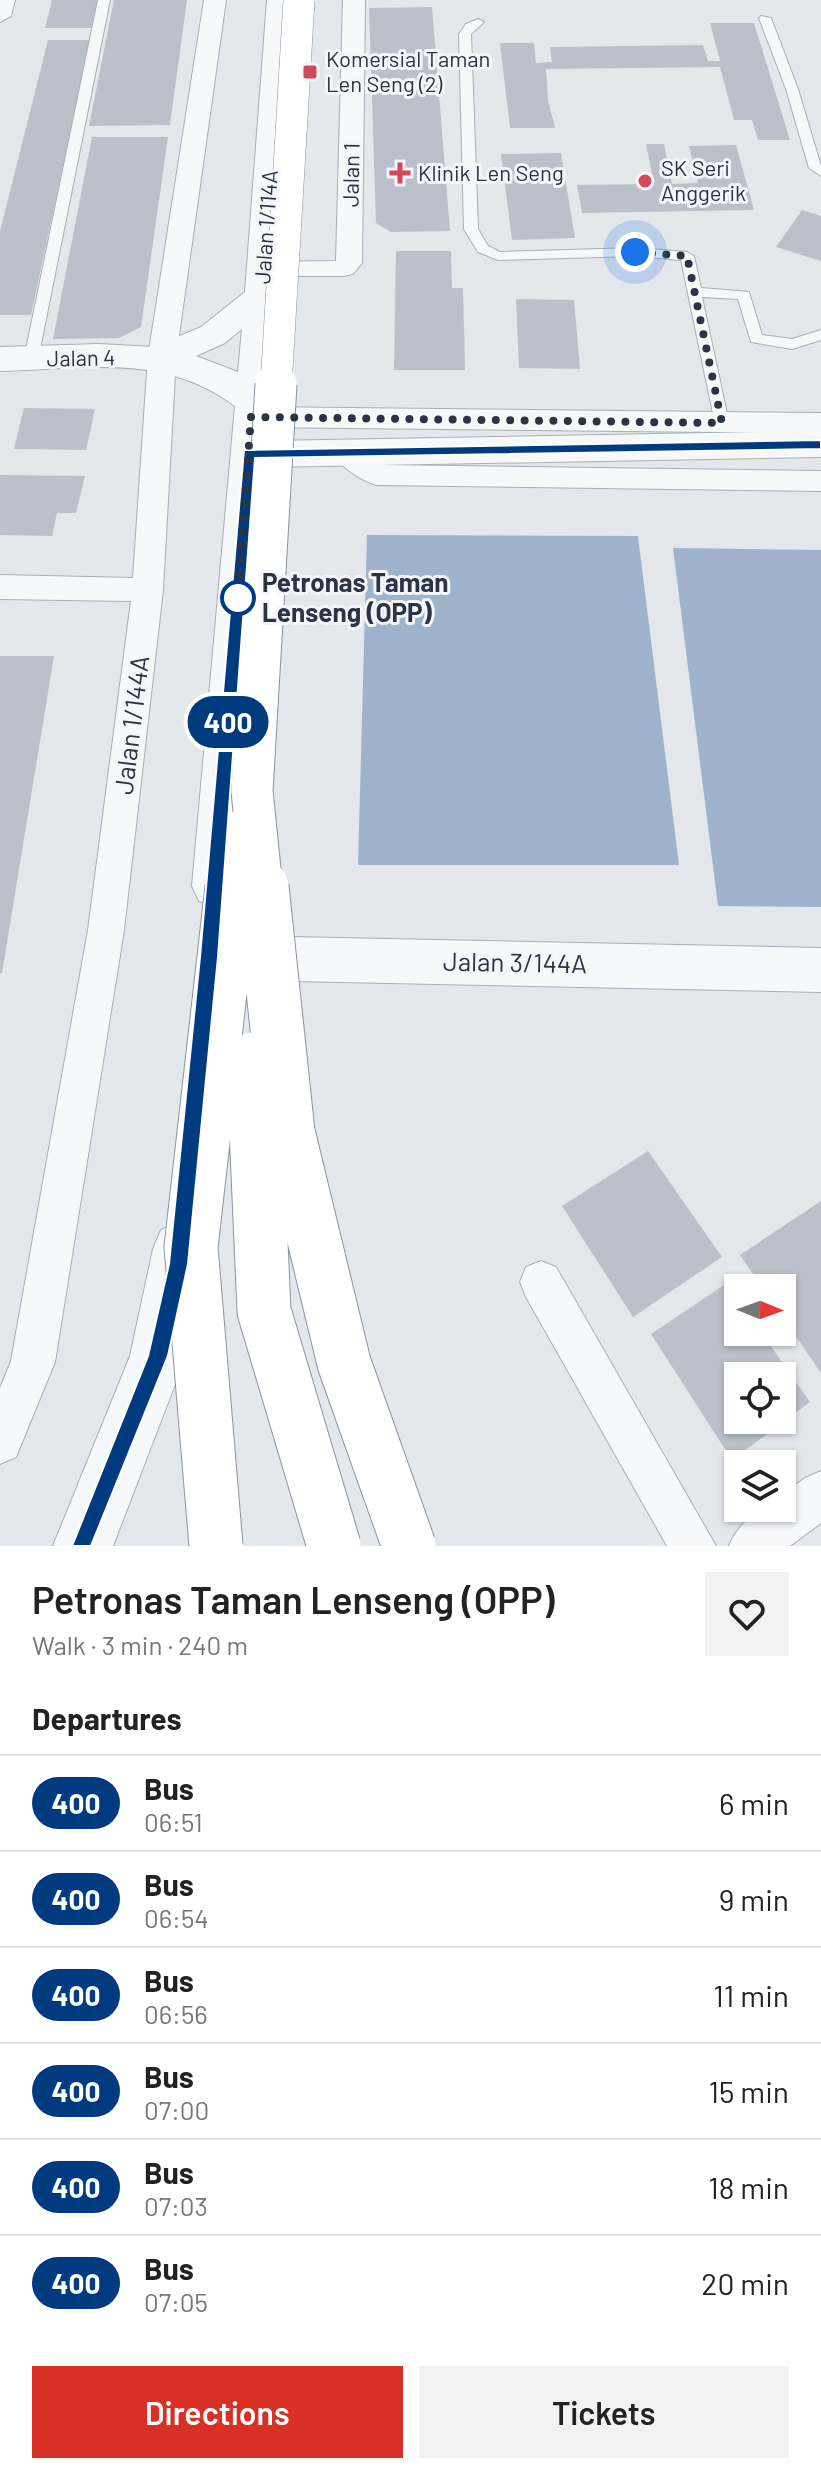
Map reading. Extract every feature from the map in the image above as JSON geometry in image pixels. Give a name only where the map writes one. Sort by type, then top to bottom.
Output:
[{"type":"highway","points":[[216,1546],[191,1247],[242,798],[297,0]]},
{"type":"highway","points":[[297,0],[252,791],[288,1132],[344,1363],[409,1546]]},
{"type":"highway","points":[[242,798],[264,1311],[334,1546]]},
{"type":"street","points":[[0,16],[4,0]]},
{"type":"street","name":"Jalan 1/144A","points":[[0,1441],[33,1362],[106,930],[148,590],[162,357],[215,0]]},
{"type":"street","name":"Jalan 1/114A","points":[[83,1546],[158,1356],[179,1264],[209,957],[281,0]]},
{"type":"street","name":"Jalan 1","points":[[262,284],[344,268],[349,263],[354,0]]},
{"type":"street","points":[[162,357],[213,335],[262,284]]},
{"type":"street","points":[[162,357],[211,372],[229,381],[251,424],[345,451],[718,435],[821,423]]},
{"type":"street","name":"Jalan 4","points":[[16,359],[162,357]]},
{"type":"street","points":[[251,424],[718,435],[821,444]]},
{"type":"street","points":[[345,451],[377,475],[821,481]]},
{"type":"street","points":[[0,587],[148,590]]},
{"type":"street","name":"Jalan 3/144A","points":[[209,957],[821,970]]},
{"type":"street","points":[[541,1282],[693,1546]]},
{"type":"street","points":[[752,1546],[821,1494]]},
{"type":"lane","points":[[16,359],[104,0]]},
{"type":"lane","points":[[765,18],[792,89],[815,168],[821,172]]},
{"type":"lane","points":[[478,22],[470,26],[465,34],[471,229],[483,249],[498,256],[635,252],[687,256],[718,435]]},
{"type":"lane","points":[[694,292],[744,295],[756,339],[792,344],[821,335]]},
{"type":"water","points":[[367,535],[638,536],[679,865],[358,865]]},
{"type":"water","points":[[673,548],[821,550],[821,907],[718,906]]},
{"type":"building","points":[[52,0],[98,0],[91,28],[45,28]]},
{"type":"building","points":[[114,0],[187,0],[170,125],[89,126]]},
{"type":"building","points":[[432,7],[450,231],[391,232],[376,223],[369,8]]},
{"type":"building","points":[[710,23],[754,23],[790,140],[758,140],[752,120],[734,120],[720,67],[546,69],[548,100],[555,128],[510,128],[500,43],[534,43],[536,63],[552,62],[550,47],[703,45],[708,61],[720,61]]},
{"type":"building","points":[[48,40],[90,40],[31,315],[0,315],[0,231]]},
{"type":"building","points":[[92,137],[168,137],[141,327],[119,338],[53,339]]},
{"type":"building","points":[[646,144],[664,144],[672,184],[698,183],[689,146],[736,145],[754,210],[582,213],[577,185],[654,184]]},
{"type":"building","points":[[561,153],[575,238],[512,240],[501,154]]},
{"type":"building","points":[[802,210],[821,216],[821,261],[776,247]]},
{"type":"building","points":[[396,251],[451,251],[452,288],[463,288],[465,370],[394,370]]},
{"type":"building","points":[[516,299],[574,300],[580,369],[519,368]]},
{"type":"building","points":[[24,408],[95,409],[86,450],[14,449]]},
{"type":"building","points":[[0,475],[85,476],[76,513],[57,513],[52,536],[0,535]]},
{"type":"building","points":[[0,656],[54,656],[2,973],[0,973]]},
{"type":"building","points":[[648,1151],[722,1257],[633,1317],[562,1206]]},
{"type":"building","points":[[821,1201],[821,1373],[796,1336],[796,1274],[753,1274],[740,1255]]},
{"type":"building","points":[[724,1285],[724,1346],[771,1346],[782,1362],[724,1362],[724,1434],[767,1434],[745,1450],[726,1450],[651,1334]]},
{"type":"building","points":[[796,1382],[810,1402],[796,1412]]},
{"type":"bus line","name":"400","points":[[83,1546],[158,1356],[179,1264],[209,957],[248,454],[821,444]]},
{"type":"place","name":"Komersial Taman Len Seng (2)","points":[[310,72]]},
{"type":"place","name":"Klinik Len Seng","points":[[400,173]]},
{"type":"place","name":"SK Seri Anggerik","points":[[645,181]]},
{"type":"place","name":"Petronas Taman Lenseng (OPP)","points":[[238,598]]},
{"type":"route","points":[[238,598],[237,608],[251,417],[722,423],[687,256],[635,252]]}]
